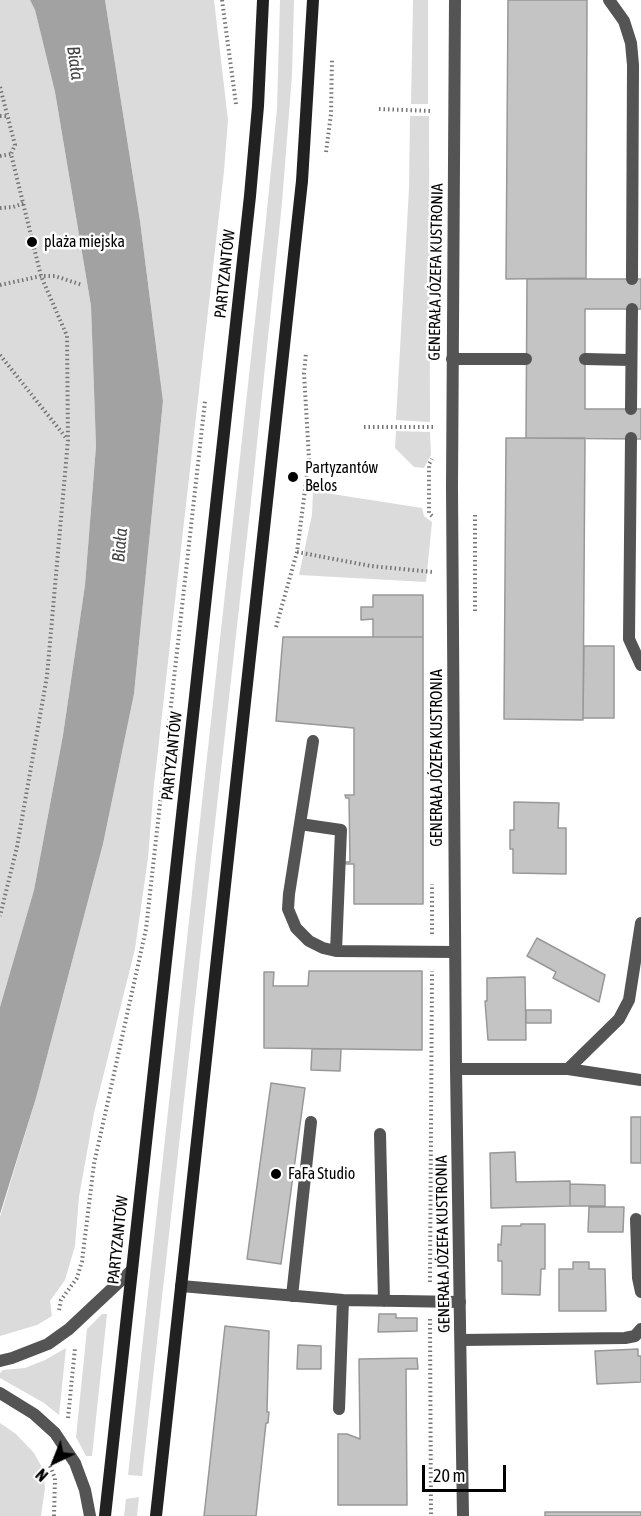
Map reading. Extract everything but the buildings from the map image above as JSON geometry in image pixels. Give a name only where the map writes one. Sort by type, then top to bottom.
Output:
[{"type":"main road","name":"PARTYZANTÓW","points":[[105,1516],[250,196],[258,106],[263,0]]},
{"type":"main road","points":[[156,1516],[302,181],[313,0]]},
{"type":"street","name":"GENERAŁA JÓZEFA KUSTRONIA","points":[[455,0],[452,359],[455,952],[463,1516]]},
{"type":"street","points":[[609,0],[624,21],[631,43],[633,65],[632,279]]},
{"type":"street","points":[[631,409],[632,309]]},
{"type":"street","points":[[452,359],[526,359]]},
{"type":"street","points":[[585,359],[630,360]]},
{"type":"street","points":[[631,438],[628,639],[641,665]]},
{"type":"street","points":[[312,741],[289,894],[290,917],[296,928],[309,941],[336,951],[455,952]]},
{"type":"street","points":[[300,824],[341,830],[336,951]]},
{"type":"street","points":[[568,1070],[619,1019],[629,1000],[641,923]]},
{"type":"street","points":[[456,1069],[568,1070],[641,1080]]},
{"type":"street","points":[[292,1296],[311,1122]]},
{"type":"street","points":[[380,1134],[384,1301]]},
{"type":"street","points":[[636,1220],[638,1278],[641,1292]]},
{"type":"street","points":[[0,1360],[12,1358],[48,1344],[69,1329],[132,1270]]},
{"type":"street","points":[[181,1286],[343,1300],[460,1302]]},
{"type":"street","points":[[339,1409],[343,1300]]},
{"type":"street","points":[[461,1340],[625,1338],[635,1336],[641,1329]]},
{"type":"street","points":[[0,1393],[34,1414],[55,1433],[75,1463],[85,1490],[90,1516]]},
{"type":"path","points":[[222,0],[234,80],[236,113]]},
{"type":"path","points":[[0,87],[15,145],[11,154],[41,276],[67,336],[68,440],[47,676],[17,847],[0,916]]},
{"type":"path","points":[[379,109],[432,111]]},
{"type":"path","points":[[0,116],[9,116]]},
{"type":"path","points":[[0,156],[11,154]]},
{"type":"path","points":[[0,208],[24,203]]},
{"type":"path","points":[[0,285],[41,276],[55,276],[82,285]]},
{"type":"path","points":[[0,355],[68,440]]},
{"type":"path","points":[[55,1433],[67,1423],[76,1340],[59,1315],[58,1307],[76,1278],[82,1261],[94,1164],[146,929],[206,390]]},
{"type":"path","points":[[364,427],[435,427]]},
{"type":"path","points":[[297,552],[371,566],[434,572]]},
{"type":"path","points":[[49,1461],[55,1478],[54,1516]]},
{"type":"shaded area","points":[[0,0],[30,0],[35,10],[55,92],[91,306],[96,446],[85,585],[63,735],[34,890],[0,1007]]},
{"type":"shaded area","points":[[105,0],[214,0],[228,120],[224,171],[154,785],[148,858],[135,949],[94,1113],[79,1197],[75,1246],[65,1280],[50,1301],[52,1316],[37,1325],[0,1336],[0,1217],[36,1098],[103,844],[134,694],[163,401],[140,221]]},
{"type":"shaded area","points":[[280,0],[294,0],[292,75],[282,203],[142,1476],[128,1475],[265,230],[277,109]]},
{"type":"shaded area","points":[[413,0],[428,0],[428,104],[411,104]]},
{"type":"shaded area","points":[[410,116],[429,116],[430,422],[396,420],[409,189]]},
{"type":"shaded area","points":[[396,431],[430,432],[431,455],[424,468],[414,467],[395,448]]},
{"type":"shaded area","points":[[313,491],[422,508],[424,516],[432,522],[426,582],[299,575],[312,515]]},
{"type":"shaded area","points":[[102,1314],[107,1314],[92,1456],[86,1456],[76,1437],[87,1329]]},
{"type":"shaded area","points":[[66,1348],[59,1415],[44,1403],[0,1378],[3,1370],[25,1368]]},
{"type":"shaded area","points":[[0,1423],[16,1434],[34,1453],[43,1469],[45,1488],[41,1516],[0,1516]]},
{"type":"shaded area","points":[[139,1497],[137,1516],[124,1516],[126,1499]]},
{"type":"water","name":"Biała","points":[[30,0],[105,0],[140,221],[163,401],[134,694],[103,844],[36,1098],[0,1214],[0,1007],[34,890],[63,735],[85,585],[96,446],[91,306],[55,92],[35,10]]},
{"type":"place","name":"plaża miejska","points":[[32,242]]},
{"type":"place","name":"Partyzantów Belos","points":[[293,477]]},
{"type":"place","name":"FaFa Studio","points":[[276,1174]]}]
